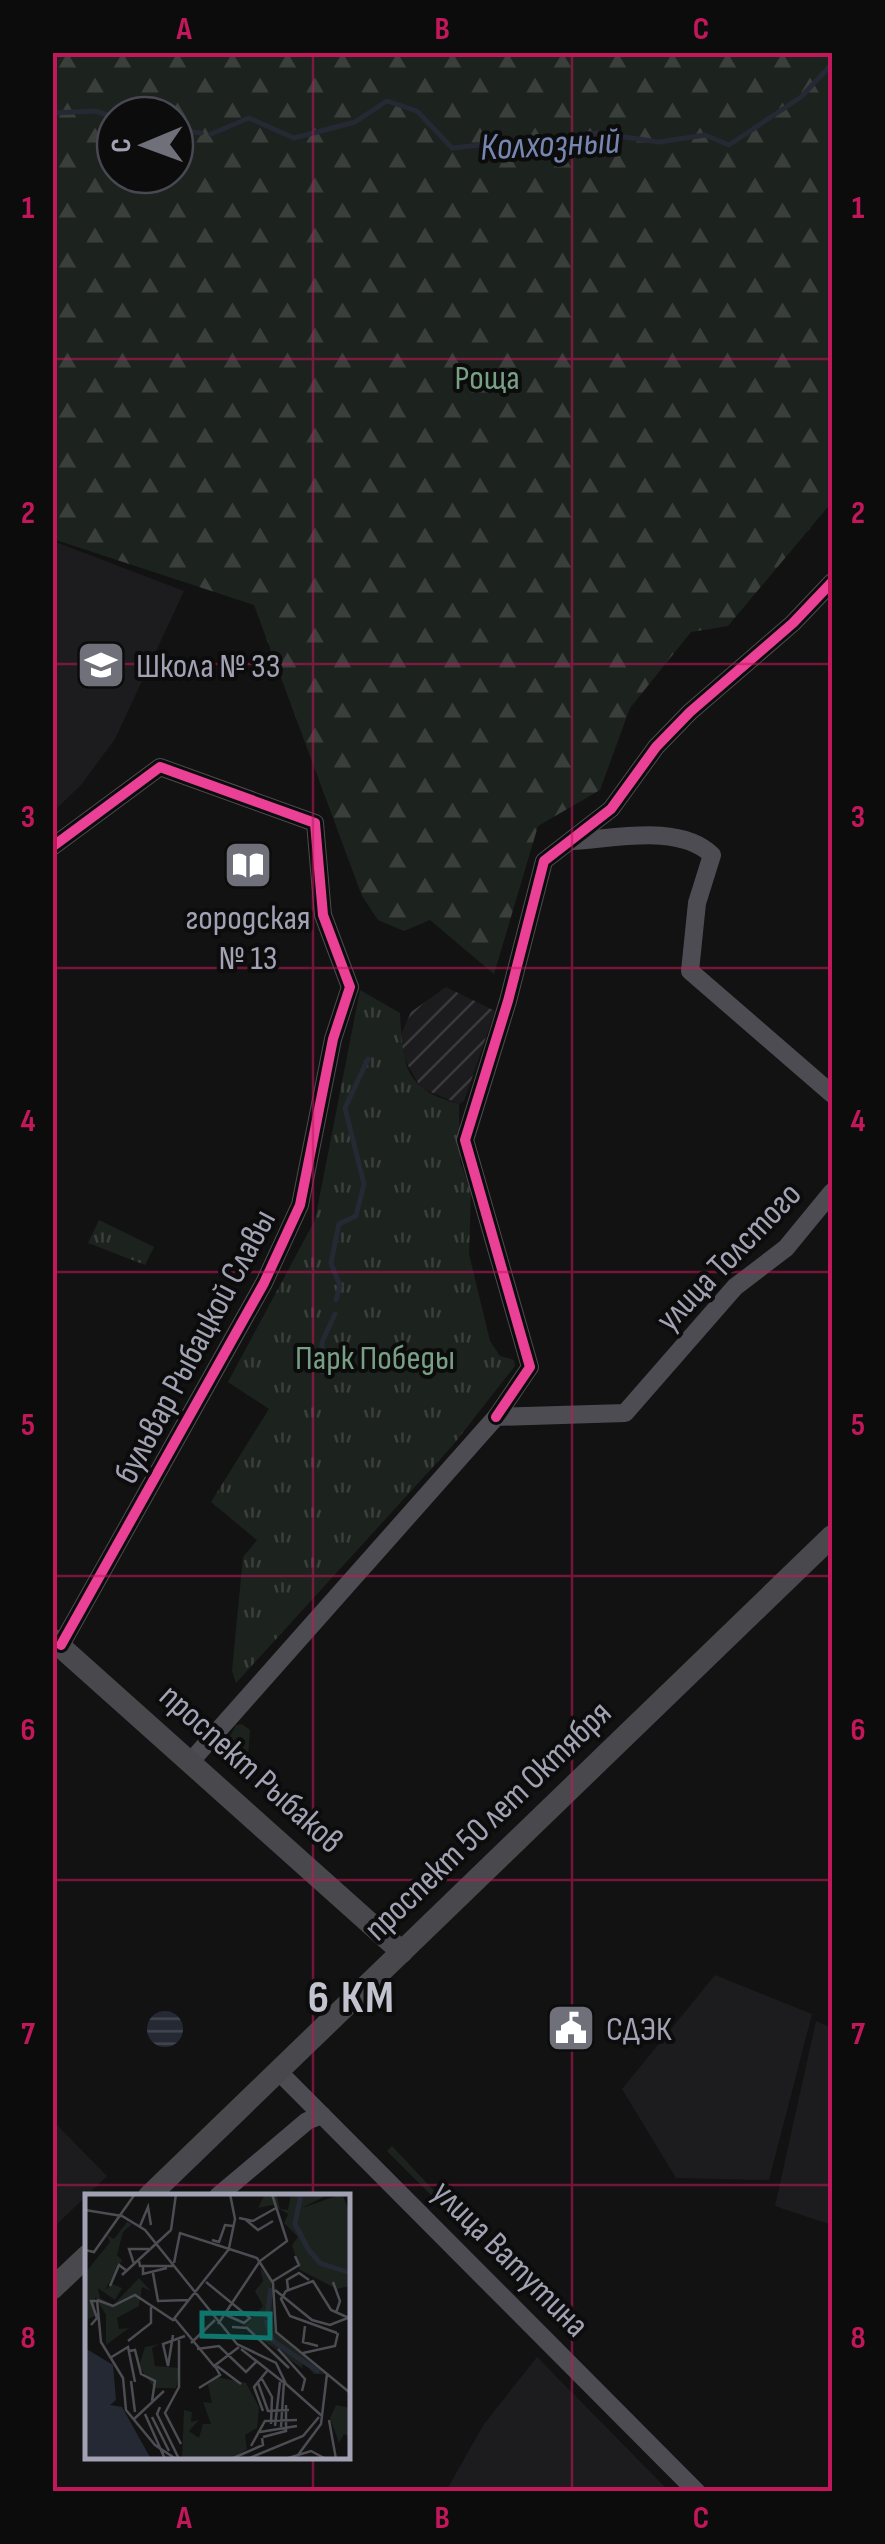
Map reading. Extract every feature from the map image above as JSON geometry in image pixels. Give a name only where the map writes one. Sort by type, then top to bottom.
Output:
[{"type":"main road","name":"проспект 50 лет Октября","points":[[151,2194],[832,1536]]},
{"type":"main road","name":"проспект Рыбаков","points":[[57,1642],[402,1952]]},
{"type":"main road","points":[[52,2289],[85,2258]]},
{"type":"street","points":[[192,1760],[496,1417],[530,1367],[465,1140],[508,1001],[544,861],[610,809],[656,747],[690,712],[793,623],[832,582]]},
{"type":"street","name":"бульвар Рыбацкой Славы","points":[[55,843],[160,767],[316,824],[323,915],[350,987],[333,1039],[300,1205],[264,1283],[57,1642]]},
{"type":"street","points":[[570,841],[670,836],[700,842],[712,854],[697,904],[690,971],[832,1094]]},
{"type":"street","name":"улица Толстого","points":[[496,1417],[625,1413],[735,1287],[786,1248],[832,1192]]},
{"type":"street","name":"улица Ватутина","points":[[278,2071],[698,2492]]},
{"type":"street","points":[[220,2194],[307,2121],[322,2115]]},
{"type":"shaded area","name":"Школа № 33","points":[[53,541],[184,591],[115,739],[81,785],[53,812]]},
{"type":"shaded area","points":[[446,987],[495,1011],[464,1101],[459,1104],[421,1088],[402,1055],[402,1032],[411,1012]]},
{"type":"shaded area","points":[[715,1975],[812,2014],[769,2180],[676,2178],[622,2089]]},
{"type":"shaded area","points":[[165,2011],[178,2016],[183,2029],[178,2042],[165,2047],[152,2042],[147,2029],[152,2016]]},
{"type":"shaded area","points":[[816,2021],[832,2028],[832,2225],[775,2206]]},
{"type":"shaded area","points":[[53,2121],[107,2176],[53,2228]]},
{"type":"shaded area","points":[[537,2357],[669,2491],[446,2491],[484,2424]]},
{"type":"green space","name":"Роща","points":[[53,52],[832,53],[832,502],[728,626],[691,632],[630,708],[600,790],[538,826],[494,974],[430,920],[404,931],[378,920],[362,896],[254,605],[53,539]]},
{"type":"green space","name":"Парк Победы","points":[[360,990],[400,1013],[405,1061],[417,1082],[427,1091],[459,1104],[460,1161],[471,1192],[469,1254],[490,1341],[500,1356],[514,1360],[515,1366],[453,1445],[236,1683],[232,1671],[243,1557],[257,1540],[211,1502],[269,1409],[228,1382],[315,1220]]},
{"type":"green space","points":[[99,1220],[154,1247],[145,1265],[88,1243]]},
{"type":"green space","points":[[236,1725],[250,1730],[247,1771],[224,1748]]},
{"type":"green space","points":[[392,2146],[438,2196],[433,2197],[387,2151]]},
{"type":"waterway","name":"Колхозный","points":[[211,134],[249,118],[294,138],[355,122],[387,101],[417,111],[452,148],[597,133],[659,142],[705,135],[729,145],[801,97],[832,64]]},
{"type":"waterway","name":"Колхозный","points":[[52,113],[95,111]]},
{"type":"waterway","name":"Колхозный","points":[[195,132],[201,133]]},
{"type":"waterway","points":[[336,1300],[340,1286],[331,1263],[339,1224],[356,1216],[364,1184],[345,1108],[368,1059]]},
{"type":"waterway","points":[[322,1372],[322,1342],[335,1314]]},
{"type":"cycle path","points":[[496,1417],[530,1367],[465,1140],[508,1001],[544,861],[611,809],[656,747],[690,712],[793,623],[832,582]]},
{"type":"cycle path","points":[[52,847],[160,767],[315,823],[323,915],[350,987],[333,1039],[300,1205],[264,1283],[61,1645]]},
{"type":"place","name":"Школа № 33","points":[[101,665]]},
{"type":"place","name":"городская № 13","points":[[248,865]]},
{"type":"place","name":"СДЭК","points":[[571,2028]]},
{"type":"district","name":"6 КМ","points":[[352,1996]]}]
